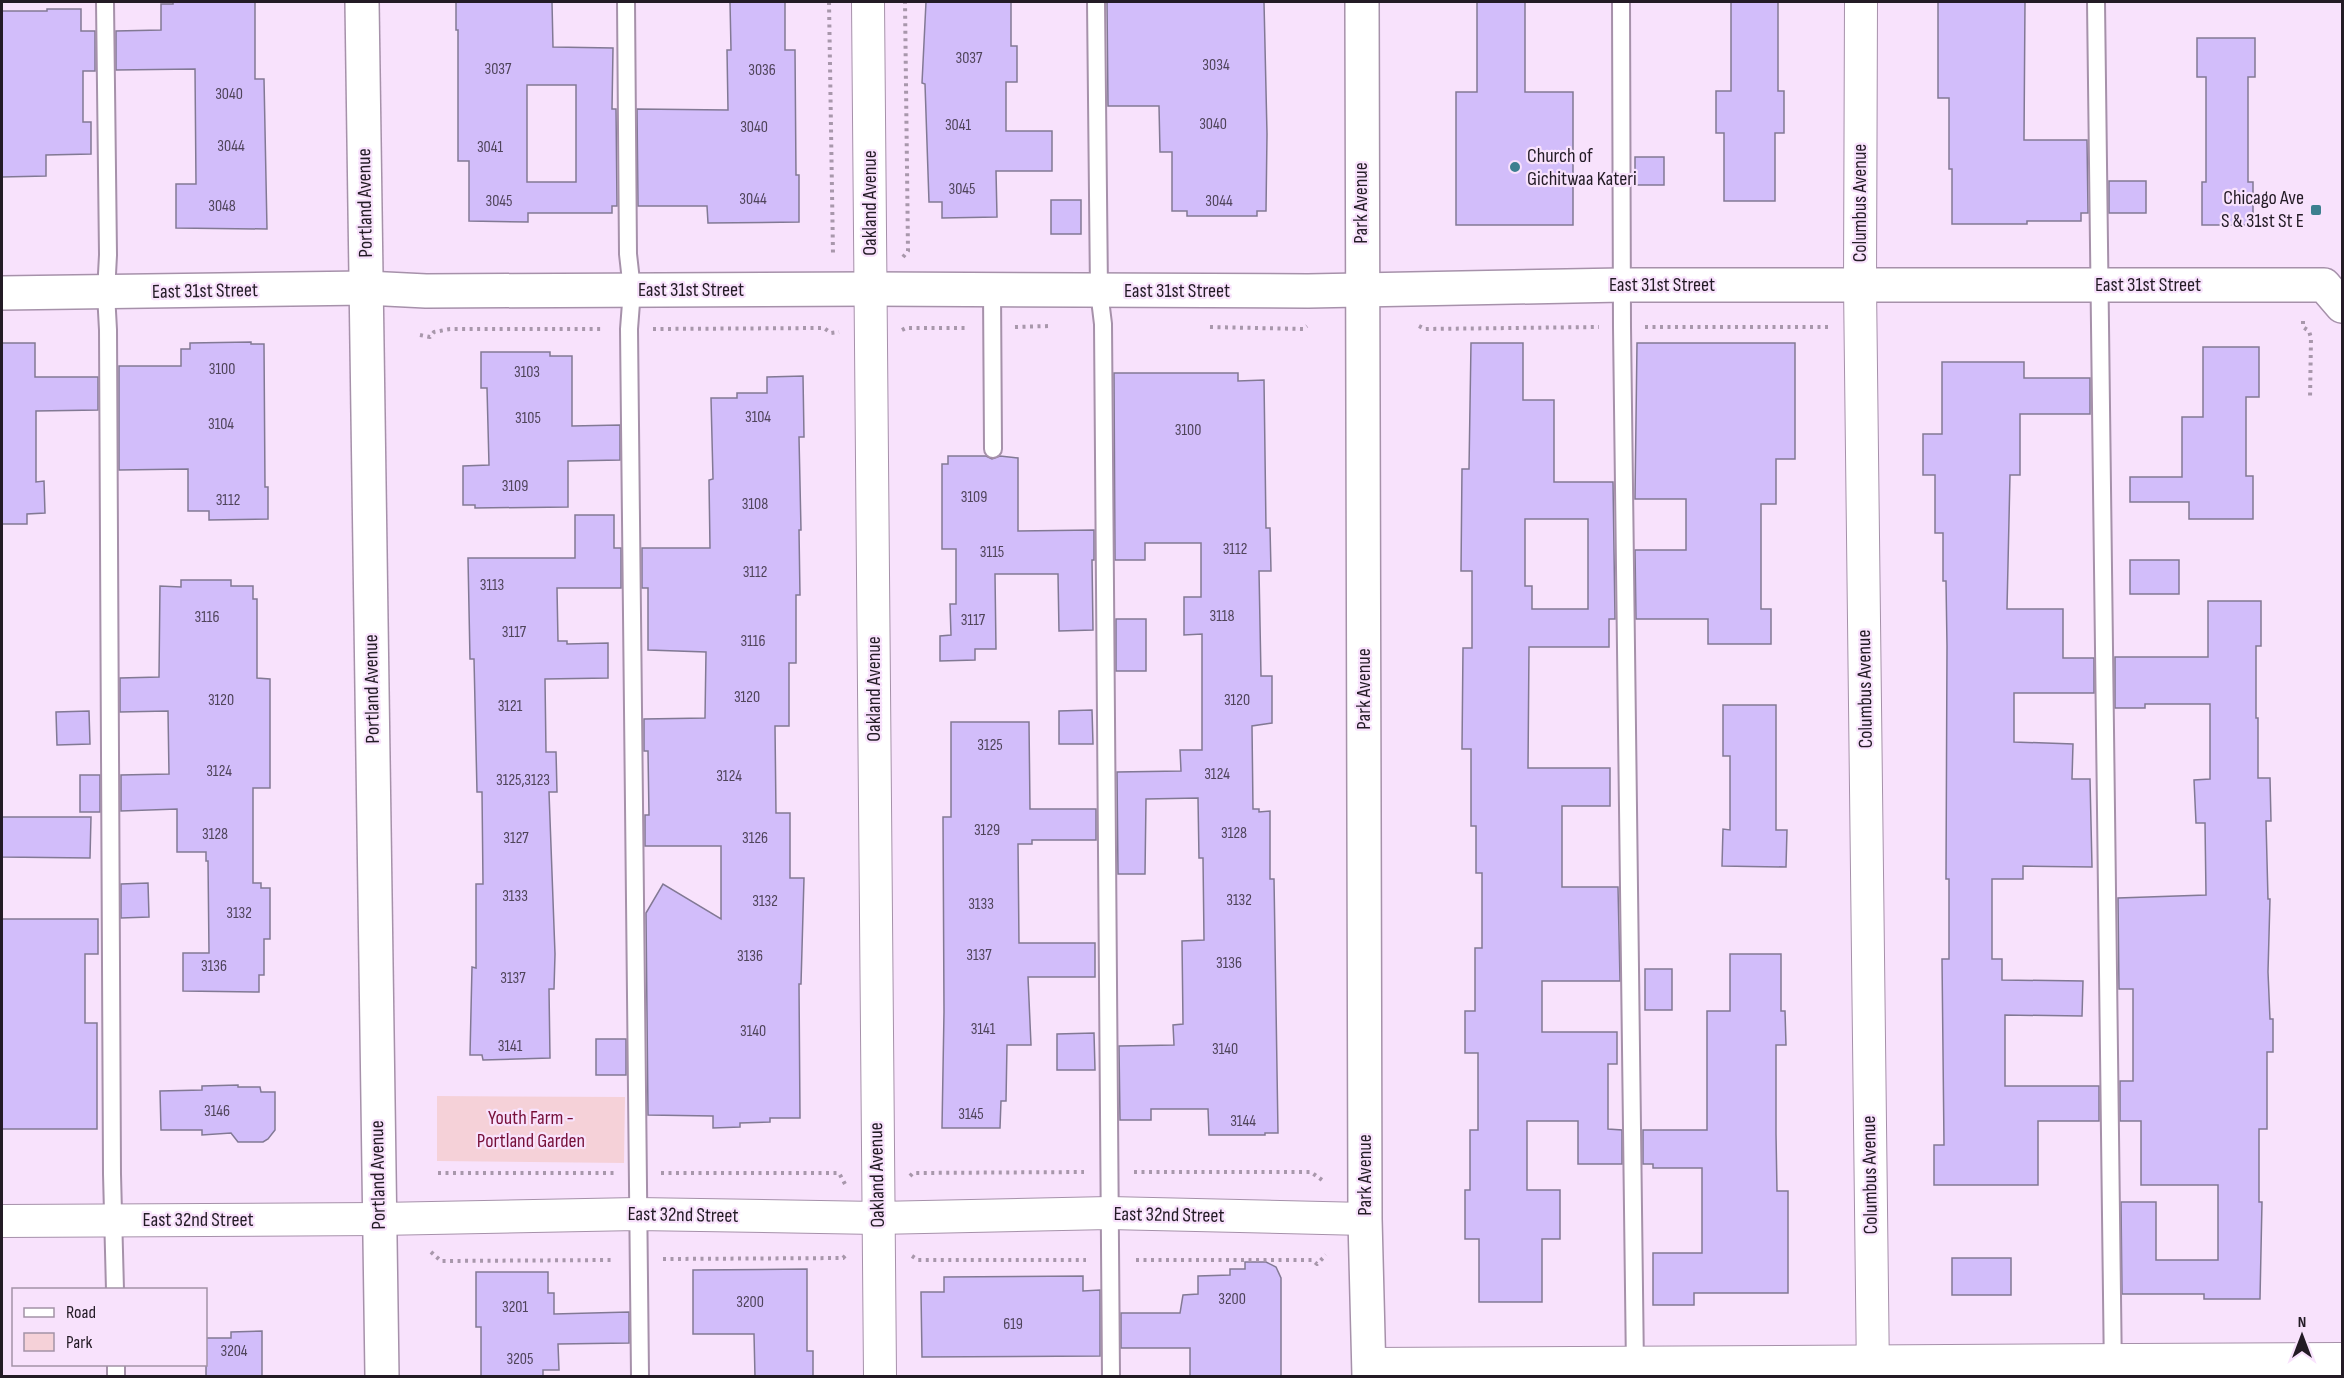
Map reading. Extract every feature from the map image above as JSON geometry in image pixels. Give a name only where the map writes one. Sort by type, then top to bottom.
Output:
[{"type":"street","name":"Portland Avenue","points":[[362,2],[382,1377]]},
{"type":"street","name":"Oakland Avenue","points":[[868,2],[880,1377]]},
{"type":"street","name":"Park Avenue","points":[[1362,2],[1365,1219],[1369,1370]]},
{"type":"street","name":"Columbus Avenue","points":[[1861,2],[1860,285],[1873,1369]]},
{"type":"street","name":"East 31st Street","points":[[2,292],[366,288],[426,291],[869,289],[1099,291],[1622,285],[2324,285],[2343,306]]},
{"type":"street","name":"East 32nd Street","points":[[2,1221],[379,1219],[637,1214],[878,1218],[1109,1213],[1365,1219]]},
{"type":"street","points":[[1369,1370],[2112,1368],[2343,1359]]},
{"type":"lane","points":[[105,2],[112,1221],[115,1288]]},
{"type":"lane","points":[[627,2],[628,254],[632,290],[629,329],[640,1377]]},
{"type":"lane","points":[[1096,2],[1099,291],[1103,324],[1111,1377]]},
{"type":"lane","points":[[1621,2],[1622,285],[1635,1370]]},
{"type":"lane","points":[[2096,2],[2112,1368]]},
{"type":"lane","points":[[992,290],[993,449]]},
{"type":"path","points":[[829,2],[832,254],[839,257]]},
{"type":"path","points":[[903,257],[908,251],[905,2]]},
{"type":"path","points":[[2303,321],[2303,327],[2309,331],[2311,338],[2310,399]]},
{"type":"green space","name":"Youth Farm - Portland Garden","points":[[437,1096],[625,1097],[624,1163],[437,1161]]},
{"type":"building","points":[[173,2],[255,2],[255,79],[264,79],[267,229],[176,228],[176,184],[196,184],[195,69],[116,70],[116,31],[161,30],[161,4],[173,4]]},
{"type":"building","points":[[456,2],[552,2],[553,47],[613,48],[612,109],[616,109],[617,206],[612,206],[612,213],[528,213],[528,222],[469,221],[469,161],[458,161],[458,30],[456,30]],"holes":[[[527,85],[576,85],[576,182],[527,182]]]},
{"type":"building","points":[[730,2],[785,2],[785,50],[795,50],[796,175],[799,175],[799,222],[708,223],[707,206],[638,206],[637,109],[728,110],[727,50],[731,50]]},
{"type":"building","points":[[926,2],[1011,2],[1011,46],[1017,46],[1017,82],[1006,82],[1006,131],[1052,131],[1052,171],[996,171],[997,217],[942,218],[942,202],[929,202],[925,84],[922,83]]},
{"type":"building","points":[[1107,2],[1264,2],[1266,211],[1257,211],[1257,216],[1187,216],[1187,211],[1172,211],[1172,152],[1160,152],[1159,106],[1108,106]]},
{"type":"building","points":[[1477,2],[1525,2],[1525,92],[1573,92],[1573,225],[1456,225],[1456,92],[1477,92]]},
{"type":"building","points":[[1731,2],[1778,2],[1778,91],[1784,91],[1784,133],[1775,133],[1775,201],[1724,201],[1724,133],[1716,133],[1716,91],[1731,91]]},
{"type":"building","points":[[1938,2],[2025,2],[2024,140],[2087,140],[2088,213],[2081,213],[2081,221],[1952,224],[1949,98],[1938,98]]},
{"type":"building","points":[[47,9],[81,9],[81,31],[95,31],[95,71],[83,71],[83,122],[91,122],[91,154],[46,155],[46,176],[2,177],[2,11],[47,11]]},
{"type":"building","points":[[2197,38],[2255,38],[2255,77],[2248,77],[2248,182],[2253,182],[2253,225],[2202,225],[2202,182],[2206,182],[2206,77],[2197,77]]},
{"type":"building","points":[[1635,157],[1664,157],[1664,185],[1635,185]]},
{"type":"building","points":[[2109,181],[2146,181],[2146,213],[2109,213]]},
{"type":"building","points":[[1051,200],[1081,200],[1081,234],[1051,234]]},
{"type":"building","points":[[251,342],[251,344],[264,344],[265,487],[268,487],[268,519],[209,520],[209,511],[188,511],[188,469],[119,470],[119,366],[181,366],[181,349],[190,349],[190,343]]},
{"type":"building","points":[[2,343],[35,343],[35,377],[98,377],[98,410],[36,411],[36,482],[44,481],[45,513],[27,514],[27,524],[2,524]]},
{"type":"building","points":[[1471,343],[1523,343],[1523,400],[1554,400],[1554,482],[1613,482],[1615,619],[1609,619],[1609,647],[1529,647],[1528,768],[1610,768],[1610,806],[1562,806],[1562,887],[1618,887],[1620,981],[1542,981],[1542,1032],[1617,1032],[1617,1064],[1608,1064],[1608,1129],[1622,1130],[1622,1164],[1578,1164],[1578,1121],[1527,1121],[1527,1190],[1560,1190],[1560,1239],[1542,1239],[1542,1302],[1479,1302],[1479,1239],[1465,1239],[1465,1190],[1470,1190],[1470,1130],[1478,1130],[1478,1053],[1465,1053],[1465,1011],[1475,1011],[1475,948],[1482,948],[1482,873],[1476,873],[1476,826],[1471,826],[1471,749],[1462,749],[1463,648],[1472,648],[1472,571],[1461,571],[1462,469],[1469,469]],"holes":[[[1525,519],[1588,519],[1588,609],[1532,609],[1532,586],[1525,586]]]},
{"type":"building","points":[[1637,343],[1795,343],[1795,459],[1776,459],[1776,504],[1761,504],[1761,609],[1771,609],[1771,644],[1708,644],[1708,619],[1636,619],[1635,550],[1686,550],[1686,499],[1635,499]]},
{"type":"building","points":[[2203,347],[2259,347],[2259,397],[2246,397],[2246,476],[2253,476],[2253,519],[2189,519],[2189,502],[2130,502],[2130,477],[2182,477],[2182,417],[2203,417]]},
{"type":"building","points":[[481,352],[550,352],[550,356],[572,356],[572,426],[620,425],[620,460],[568,461],[568,507],[475,508],[475,505],[463,505],[463,466],[489,465],[487,388],[481,388]]},
{"type":"building","points":[[1942,362],[2024,362],[2024,378],[2090,378],[2090,414],[2020,414],[2020,475],[2010,475],[2007,609],[2063,609],[2063,658],[2094,658],[2094,693],[2014,693],[2014,742],[2073,744],[2072,779],[2090,779],[2092,867],[2023,866],[2023,879],[1992,879],[1992,959],[2002,959],[2002,980],[2083,981],[2082,1016],[2005,1015],[2005,1086],[2099,1086],[2099,1121],[2038,1121],[2038,1185],[1934,1185],[1934,1145],[1944,1145],[1942,959],[1949,959],[1949,879],[1946,879],[1947,646],[1943,533],[1935,533],[1935,475],[1923,475],[1923,434],[1942,434]]},
{"type":"building","points":[[1114,373],[1238,373],[1238,381],[1264,380],[1266,528],[1270,528],[1271,571],[1259,571],[1261,676],[1272,676],[1272,723],[1252,726],[1253,809],[1259,809],[1259,812],[1270,811],[1270,879],[1274,879],[1278,1133],[1209,1135],[1208,1109],[1151,1109],[1151,1120],[1120,1120],[1119,1046],[1174,1045],[1173,1025],[1183,1024],[1182,941],[1204,940],[1203,858],[1199,858],[1198,798],[1146,799],[1145,874],[1118,874],[1117,772],[1181,771],[1180,750],[1202,750],[1202,634],[1184,635],[1184,597],[1201,597],[1201,543],[1145,543],[1145,560],[1115,560]]},
{"type":"building","points":[[803,376],[804,437],[799,437],[801,530],[799,530],[800,595],[796,595],[796,663],[789,663],[789,726],[775,726],[776,813],[790,813],[790,878],[804,878],[801,984],[799,984],[800,1118],[770,1118],[770,1122],[740,1123],[740,1127],[713,1128],[713,1116],[648,1115],[646,913],[663,884],[721,919],[721,846],[645,846],[645,815],[649,815],[648,751],[644,751],[644,719],[705,718],[706,652],[648,650],[648,588],[642,588],[642,548],[710,548],[709,480],[713,479],[711,398],[737,398],[737,393],[767,393],[767,377]]},
{"type":"building","points":[[948,456],[1018,458],[1018,531],[1094,530],[1093,630],[1059,631],[1058,574],[995,574],[996,649],[975,649],[975,660],[940,661],[940,636],[951,635],[950,604],[956,604],[956,549],[942,549],[942,464],[948,464]]},
{"type":"building","points":[[575,515],[614,515],[614,548],[621,548],[621,588],[557,588],[558,641],[567,641],[567,644],[608,643],[608,678],[545,679],[546,752],[556,752],[557,792],[549,792],[555,954],[554,989],[549,989],[550,1058],[483,1060],[482,1055],[470,1055],[472,967],[476,968],[476,884],[483,884],[482,792],[477,792],[474,659],[470,659],[468,558],[575,558]]},
{"type":"building","points":[[2130,560],[2179,560],[2179,594],[2130,594]]},
{"type":"building","points":[[181,580],[231,580],[231,586],[253,586],[253,599],[257,599],[257,678],[270,679],[270,788],[253,788],[253,883],[261,883],[261,888],[270,888],[270,939],[264,939],[264,975],[259,975],[259,992],[183,991],[183,953],[209,953],[206,852],[177,852],[177,809],[121,811],[121,775],[169,774],[168,711],[120,712],[120,678],[159,677],[160,586],[181,587]]},
{"type":"building","points":[[2208,601],[2261,601],[2261,646],[2256,646],[2256,718],[2258,718],[2258,778],[2270,778],[2271,821],[2266,821],[2268,899],[2270,899],[2268,972],[2270,1019],[2273,1019],[2273,1052],[2267,1052],[2267,1129],[2259,1129],[2259,1202],[2262,1202],[2260,1299],[2204,1299],[2204,1294],[2122,1294],[2121,1202],[2156,1202],[2156,1260],[2218,1260],[2218,1185],[2141,1185],[2141,1121],[2120,1121],[2120,1081],[2133,1081],[2133,989],[2119,989],[2118,898],[2206,895],[2205,823],[2196,823],[2194,780],[2210,779],[2210,704],[2145,704],[2145,708],[2115,708],[2115,657],[2208,657]]},
{"type":"building","points":[[1116,619],[1146,619],[1146,671],[1116,671]]},
{"type":"building","points":[[1723,705],[1776,705],[1776,830],[1787,830],[1786,867],[1722,866],[1723,829],[1730,830],[1730,756],[1723,756]]},
{"type":"building","points":[[1092,710],[1093,744],[1059,744],[1059,711]]},
{"type":"building","points":[[89,711],[90,744],[57,745],[56,712]]},
{"type":"building","points":[[951,722],[1029,722],[1030,809],[1096,809],[1096,840],[1032,840],[1032,844],[1018,844],[1019,943],[1095,943],[1095,977],[1028,977],[1031,1045],[1007,1045],[1006,1101],[1001,1101],[1000,1128],[942,1128],[943,817],[951,817]]},
{"type":"building","points":[[80,775],[100,775],[100,812],[80,812]]},
{"type":"building","points":[[2,817],[91,817],[90,858],[2,857]]},
{"type":"building","points":[[148,883],[149,917],[121,918],[121,884]]},
{"type":"building","points":[[2,919],[98,919],[98,954],[85,954],[85,1023],[97,1023],[97,1129],[2,1129]]},
{"type":"building","points":[[1730,954],[1781,954],[1781,1011],[1785,1011],[1786,1045],[1776,1045],[1777,1191],[1788,1191],[1788,1293],[1694,1293],[1694,1305],[1653,1305],[1653,1253],[1702,1253],[1702,1168],[1653,1168],[1653,1164],[1643,1164],[1643,1130],[1707,1130],[1707,1011],[1730,1011]]},
{"type":"building","points":[[1645,969],[1672,969],[1672,1010],[1645,1010]]},
{"type":"building","points":[[1094,1033],[1095,1070],[1057,1070],[1057,1034]]},
{"type":"building","points":[[596,1039],[626,1039],[626,1075],[596,1075]]},
{"type":"building","points":[[238,1085],[238,1087],[260,1087],[261,1092],[275,1092],[275,1130],[263,1142],[238,1142],[231,1133],[202,1135],[202,1130],[161,1130],[160,1091],[202,1090],[202,1086]]},
{"type":"building","points":[[1952,1258],[2011,1258],[2011,1295],[1952,1295]]},
{"type":"building","points":[[1245,1262],[1266,1262],[1276,1267],[1281,1278],[1281,1377],[1190,1377],[1190,1348],[1121,1348],[1121,1313],[1180,1313],[1183,1295],[1198,1294],[1198,1276],[1230,1275],[1230,1269],[1245,1269]]},
{"type":"building","points":[[807,1269],[807,1351],[813,1351],[813,1377],[755,1377],[754,1334],[693,1334],[693,1270]]},
{"type":"building","points":[[476,1272],[548,1272],[548,1293],[554,1293],[554,1314],[629,1312],[629,1343],[558,1344],[559,1370],[543,1370],[543,1377],[481,1377],[481,1327],[476,1327]]},
{"type":"building","points":[[1083,1276],[1083,1291],[1100,1290],[1100,1356],[922,1357],[921,1292],[944,1292],[944,1277]]},
{"type":"building","points":[[262,1331],[262,1377],[206,1377],[207,1338],[231,1338],[231,1332]]},
{"type":"place","name":"Church of Gichitwaa Kateri","points":[[1515,167]]},
{"type":"place","name":"Chicago Ave S & 31st St E","points":[[2316,210]]}]
